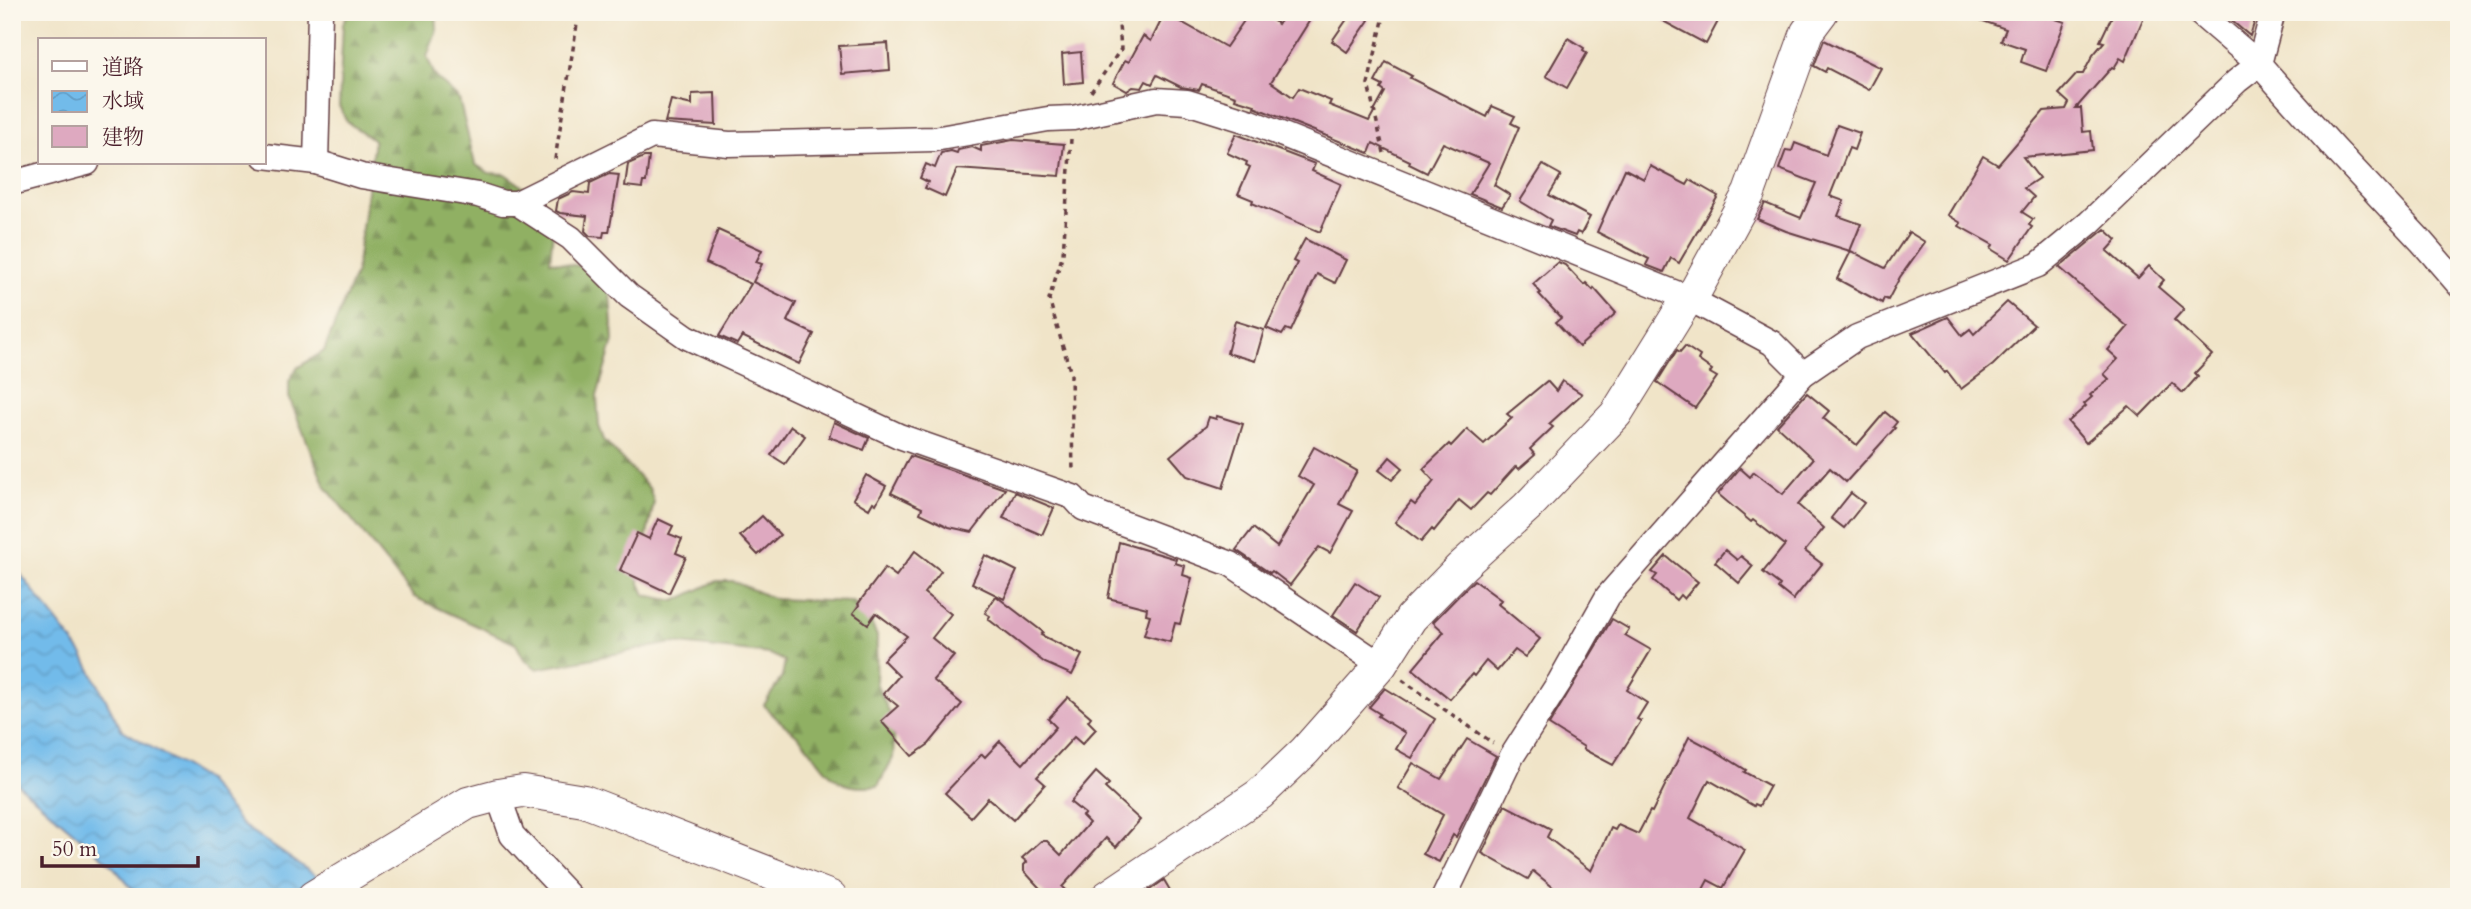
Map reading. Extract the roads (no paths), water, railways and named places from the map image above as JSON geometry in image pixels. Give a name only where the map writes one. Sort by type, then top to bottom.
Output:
[{"type":"street","points":[[316,162],[320,12]]},
{"type":"street","points":[[1107,897],[1260,794],[1305,751],[1381,665],[1411,618],[1461,567],[1527,507],[1616,414],[1688,298],[1696,290],[1749,193],[1807,32],[1822,12]]},
{"type":"street","points":[[2199,12],[2259,64],[2459,285]]},
{"type":"street","points":[[1444,897],[1512,756],[1560,681],[1608,596],[1802,374],[1857,337],[2038,265],[2089,223],[2237,81],[2259,64],[2273,12]]},
{"type":"street","points":[[266,156],[316,162],[361,176],[478,195],[503,203],[517,203],[652,136],[729,144],[933,139],[1048,119],[1073,118],[1156,100],[1187,102],[1251,121],[1688,298],[1772,343],[1802,374]]},
{"type":"street","points":[[12,183],[83,164]]},
{"type":"street","points":[[517,203],[571,238],[629,296],[687,337],[899,436],[1073,497],[1083,508],[1231,564],[1381,665]]},
{"type":"street","points":[[313,897],[483,799],[523,791],[584,802],[831,897]]},
{"type":"street","points":[[483,799],[512,835],[570,897]]},
{"type":"water","points":[[12,563],[83,655],[121,729],[206,780],[242,825],[347,897],[139,897],[111,864],[12,779]]}]
